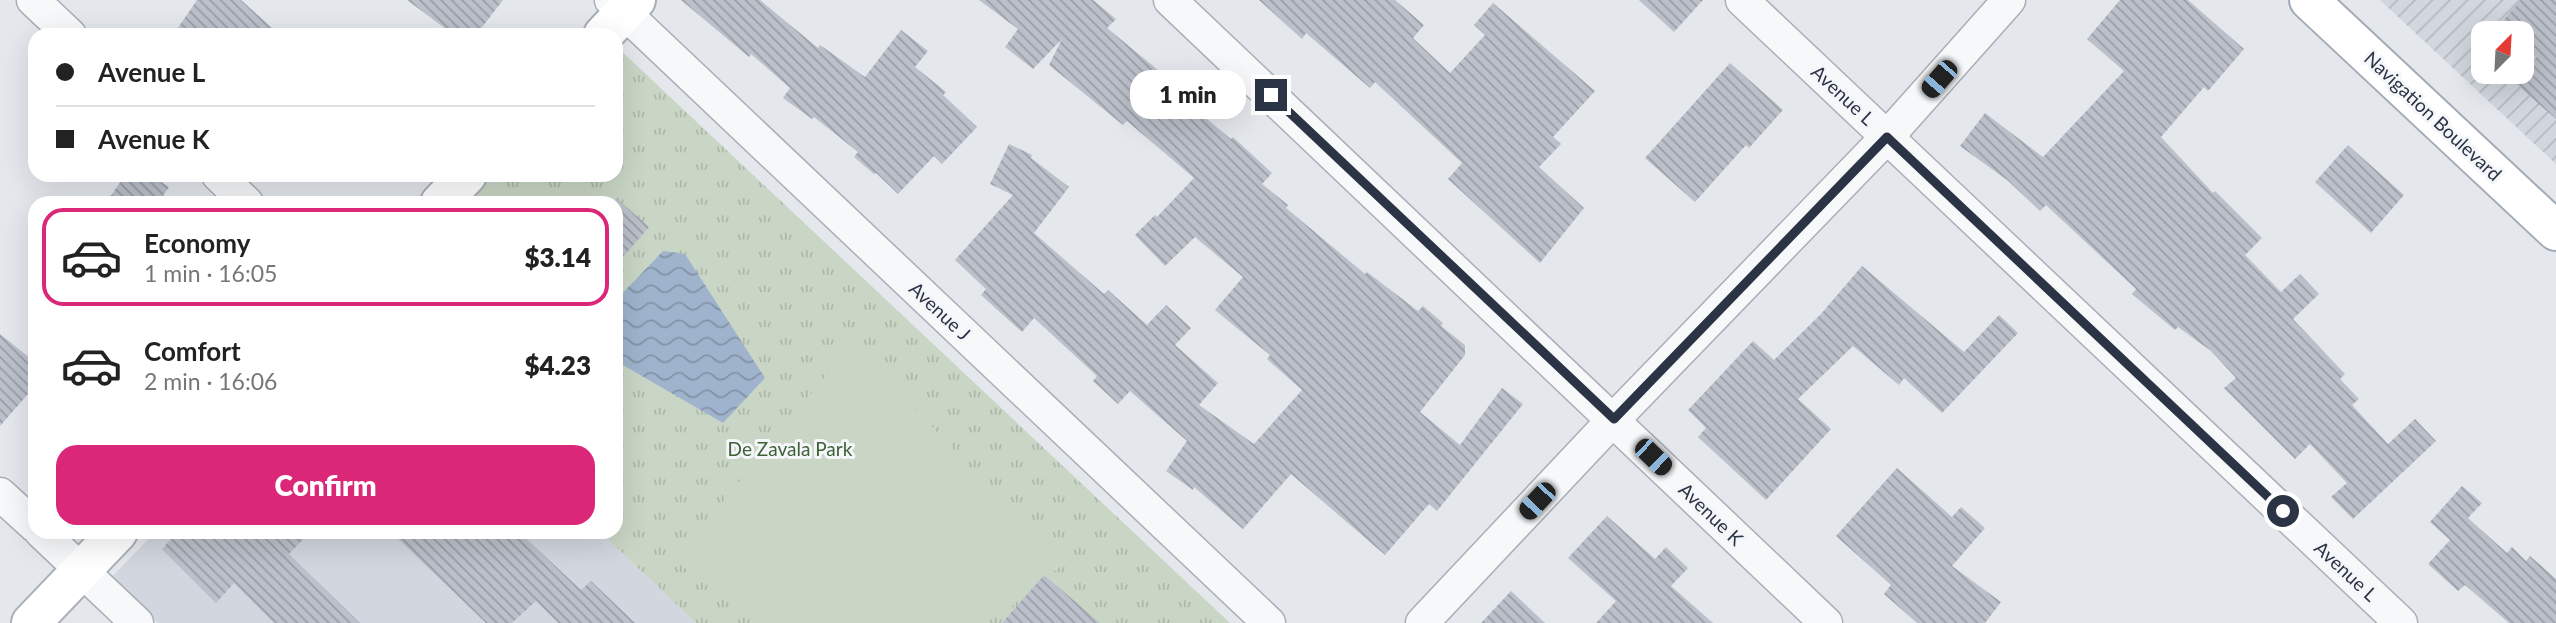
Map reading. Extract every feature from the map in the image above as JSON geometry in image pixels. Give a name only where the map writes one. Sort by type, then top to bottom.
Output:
[{"type":"main road","name":"Navigation Boulevard","points":[[2309,0],[2556,231]]},
{"type":"main road","points":[[447,196],[460,182]]},
{"type":"main road","points":[[31,623],[111,539]]},
{"type":"street","points":[[33,0],[63,28]]},
{"type":"street","name":"Avenue K","points":[[1170,0],[1826,623]]},
{"type":"street","name":"Avenue L","points":[[1742,0],[2401,623]]},
{"type":"street","points":[[1422,623],[1614,419],[1887,137],[2009,0]]},
{"type":"street","name":"Avenue J","points":[[618,12],[1269,623]]},
{"type":"street","points":[[225,182],[240,196]]},
{"type":"street","points":[[0,494],[28,520]]},
{"type":"street","points":[[49,539],[137,623]]},
{"type":"shaded area","points":[[2380,0],[2556,0],[2556,164]]},
{"type":"shaded area","points":[[148,539],[607,539],[696,623],[158,623],[111,578]]},
{"type":"green space","name":"De Zavala Park","points":[[623,53],[1230,623],[696,623],[607,539],[623,539],[623,196],[474,196],[488,182],[623,182]]},
{"type":"green space","points":[[864,350],[905,388],[901,393],[1061,566],[1012,606],[979,623],[756,623],[675,560],[841,357]]},
{"type":"water","points":[[663,251],[685,254],[765,378],[723,423],[623,365],[623,293]]},
{"type":"building","points":[[197,0],[241,0],[272,28],[178,28]]},
{"type":"building","points":[[407,0],[503,0],[481,28],[445,28]]},
{"type":"building","points":[[681,0],[760,0],[818,48],[820,45],[865,77],[901,30],[928,51],[915,67],[946,92],[943,95],[977,127],[942,164],[934,156],[898,194],[854,157],[858,152],[814,117],[812,119],[783,98],[790,88]]},
{"type":"building","points":[[979,0],[1093,0],[1116,19],[1107,28],[1164,75],[1160,80],[1231,139],[1233,137],[1272,173],[1262,184],[1288,205],[1286,208],[1365,274],[1367,272],[1418,311],[1423,306],[1443,323],[1441,326],[1465,345],[1465,355],[1420,412],[1460,445],[1502,388],[1523,404],[1437,511],[1429,504],[1385,555],[1291,474],[1243,529],[1194,487],[1193,490],[1166,471],[1187,441],[1130,391],[1118,404],[1093,381],[1097,376],[1034,318],[1022,332],[981,295],[986,289],[955,260],[1013,195],[990,184],[1009,144],[1032,155],[1031,158],[1069,187],[1034,233],[1104,294],[1108,290],[1147,325],[1166,305],[1191,328],[1175,345],[1218,383],[1199,405],[1254,444],[1302,390],[1267,359],[1270,355],[1215,310],[1243,277],[1195,237],[1165,266],[1135,235],[1155,215],[1157,217],[1194,178],[1127,121],[1123,125],[1049,65],[1062,39],[1033,69],[1005,47],[1018,29]]},
{"type":"building","points":[[1259,0],[1395,0],[1424,25],[1413,38],[1450,73],[1485,35],[1474,25],[1493,3],[1595,91],[1553,137],[1561,144],[1539,167],[1584,208],[1540,263],[1448,179],[1462,163],[1375,82],[1370,88],[1306,33],[1302,39]]},
{"type":"building","points":[[1639,0],[1703,0],[1674,32]]},
{"type":"building","points":[[2120,0],[2188,0],[2244,49],[2208,91],[2204,87],[2161,137],[2213,193],[2215,191],[2262,238],[2245,255],[2281,292],[2300,274],[2319,294],[2293,319],[2345,374],[2340,379],[2359,399],[2352,405],[2388,444],[2415,419],[2436,441],[2353,519],[2331,497],[2347,483],[2310,444],[2295,459],[2224,388],[2236,378],[2211,351],[2178,327],[2175,330],[2132,294],[2136,289],[2046,205],[2040,211],[2007,180],[1960,146],[1985,113],[2043,157],[2124,71],[2087,39]]},
{"type":"building","points":[[2521,0],[2556,0],[2556,119],[2516,84],[2534,84],[2534,59],[2537,56],[2534,53],[2534,21],[2503,21]]},
{"type":"building","points":[[1730,63],[1783,110],[1749,148],[1746,145],[1695,202],[1645,158]]},
{"type":"building","points":[[2348,145],[2404,195],[2371,233],[2315,182]]},
{"type":"building","points":[[120,182],[162,182],[169,187],[163,196],[111,196]]},
{"type":"building","points":[[623,204],[649,227],[623,257]]},
{"type":"building","points":[[1862,266],[1964,352],[1999,315],[2018,333],[1942,413],[1904,378],[1899,385],[1853,346],[1798,399],[1831,429],[1766,500],[1698,437],[1706,428],[1688,410],[1753,341],[1774,360],[1821,314]]},
{"type":"building","points":[[0,334],[28,356],[28,394],[0,426]]},
{"type":"building","points":[[1897,468],[1952,517],[1961,507],[1985,528],[1952,566],[2001,602],[1985,623],[1917,623],[1884,594],[1891,585],[1836,536]]},
{"type":"building","points":[[2462,486],[2482,503],[2468,518],[2507,553],[2512,547],[2526,561],[2530,556],[2556,579],[2556,623],[2509,623],[2465,585],[2458,591],[2428,564],[2450,540],[2430,522]]},
{"type":"building","points":[[1607,516],[1655,559],[1666,547],[1688,568],[1671,586],[1713,623],[1596,623],[1616,601],[1568,558]]},
{"type":"building","points":[[171,539],[303,539],[289,554],[360,623],[274,623],[234,583],[216,603],[162,549]]},
{"type":"building","points":[[398,539],[526,539],[581,590],[591,581],[635,623],[558,623],[536,601],[512,623],[486,623]]},
{"type":"building","points":[[1044,575],[1100,623],[1002,623]]},
{"type":"building","points":[[1511,591],[1545,623],[1481,623]]},
{"type":"route","points":[[1271,95],[1614,419],[1887,137],[2283,511]]}]
